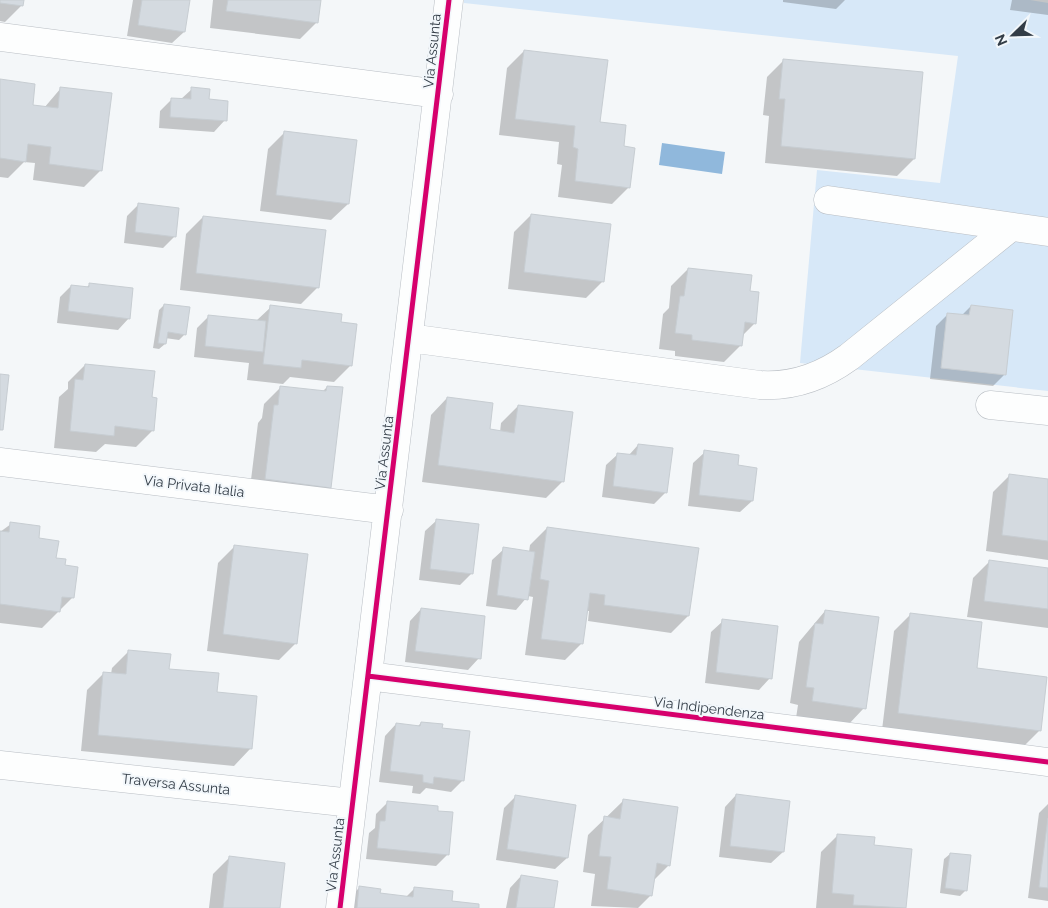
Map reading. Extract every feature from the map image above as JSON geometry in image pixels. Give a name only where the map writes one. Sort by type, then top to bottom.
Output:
[{"type":"street","name":"Via Assunta","points":[[340,908],[449,0]]},
{"type":"street","points":[[0,37],[439,94]]},
{"type":"street","points":[[828,200],[1048,232]]},
{"type":"street","points":[[409,338],[760,385],[789,384],[817,376],[849,358],[1011,227]]},
{"type":"street","points":[[990,404],[1048,411]]},
{"type":"street","name":"Via Privata Italia","points":[[0,462],[388,510]]},
{"type":"street","name":"Via Indipendenza","points":[[368,676],[1048,762]]},
{"type":"street","name":"Traversa Assunta","points":[[0,765],[352,803]]},
{"type":"shaded area","points":[[464,0],[1030,0],[1048,3],[1048,391],[800,363],[817,170],[940,183],[958,56],[464,3]],"holes":[[[971,305],[1013,310],[1005,375],[941,368],[969,315]]]},
{"type":"water","points":[[662,143],[725,152],[722,174],[659,165]]},
{"type":"building","points":[[0,0],[24,0],[23,6],[0,3]]},
{"type":"building","points":[[142,0],[190,0],[185,32],[138,25]]},
{"type":"building","points":[[228,0],[321,0],[318,23],[226,11]]},
{"type":"building","points":[[524,50],[608,60],[600,122],[626,125],[624,146],[635,148],[630,188],[575,181],[578,149],[573,147],[575,126],[515,119]]},
{"type":"building","points":[[783,59],[923,72],[915,159],[781,146],[785,99],[779,99]]},
{"type":"building","points":[[0,79],[35,84],[33,105],[58,108],[60,87],[112,93],[102,171],[49,164],[51,147],[28,144],[26,162],[0,158]]},
{"type":"building","points":[[191,87],[210,89],[209,99],[228,101],[227,121],[170,117],[171,98],[191,99]]},
{"type":"building","points":[[284,131],[357,140],[349,204],[276,195]]},
{"type":"building","points":[[138,203],[179,208],[176,237],[135,232]]},
{"type":"building","points":[[531,214],[611,224],[604,282],[524,272]]},
{"type":"building","points":[[203,216],[326,230],[319,288],[196,273]]},
{"type":"building","points":[[688,268],[752,275],[750,291],[759,292],[756,324],[745,322],[742,346],[692,340],[692,335],[675,333],[680,296],[684,296]]},
{"type":"building","points":[[89,283],[133,288],[130,319],[68,311],[71,285],[89,287]]},
{"type":"building","points":[[164,304],[190,307],[186,335],[168,332],[166,344],[158,343]]},
{"type":"building","points":[[270,305],[342,314],[341,322],[357,324],[352,366],[302,360],[301,368],[263,364]]},
{"type":"building","points":[[971,305],[1013,310],[1006,375],[941,368],[947,313],[969,315]]},
{"type":"building","points":[[208,315],[266,321],[263,352],[205,346]]},
{"type":"building","points":[[85,364],[155,371],[152,397],[157,398],[154,431],[115,426],[114,436],[70,431],[75,379],[83,380]]},
{"type":"building","points":[[0,374],[9,375],[3,430],[0,430]]},
{"type":"building","points":[[280,386],[326,391],[327,386],[343,387],[331,488],[265,479],[274,405],[278,405]]},
{"type":"building","points":[[447,397],[493,403],[490,429],[514,433],[518,405],[573,412],[564,482],[438,465]]},
{"type":"building","points":[[638,444],[673,448],[667,493],[613,486],[617,453],[636,455]]},
{"type":"building","points":[[704,450],[739,455],[738,465],[757,468],[753,501],[699,495]]},
{"type":"building","points":[[1009,474],[1048,479],[1048,541],[1002,535]]},
{"type":"building","points":[[436,519],[479,524],[473,574],[430,569]]},
{"type":"building","points":[[10,522],[40,526],[39,538],[59,541],[56,558],[66,559],[65,565],[78,567],[74,598],[62,597],[60,612],[0,604],[0,531],[9,532]]},
{"type":"building","points":[[547,527],[699,548],[689,616],[604,605],[605,595],[590,593],[583,644],[541,639],[549,581],[540,579]]},
{"type":"building","points":[[234,545],[308,554],[297,644],[223,634]]},
{"type":"building","points":[[503,547],[535,552],[528,600],[497,595]]},
{"type":"building","points":[[989,560],[1048,568],[1048,609],[984,601]]},
{"type":"building","points":[[421,608],[485,616],[481,659],[415,651]]},
{"type":"building","points":[[825,610],[879,617],[866,709],[812,701],[814,688],[806,687],[815,623],[823,624]]},
{"type":"building","points":[[910,613],[982,622],[977,668],[1047,677],[1041,731],[898,713]]},
{"type":"building","points":[[722,619],[778,626],[772,679],[716,672]]},
{"type":"building","points":[[128,650],[171,654],[169,669],[219,673],[217,692],[257,696],[252,749],[98,735],[103,672],[126,674]]},
{"type":"building","points":[[421,722],[443,724],[442,728],[470,731],[464,781],[434,777],[433,784],[423,782],[423,775],[390,771],[396,723],[420,726]]},
{"type":"building","points":[[736,794],[790,801],[784,852],[730,846]]},
{"type":"building","points":[[515,795],[576,805],[568,858],[507,849]]},
{"type":"building","points":[[623,799],[678,807],[670,866],[657,863],[652,896],[607,889],[611,857],[599,856],[604,816],[620,819]]},
{"type":"building","points":[[387,801],[438,806],[438,811],[453,812],[449,855],[377,848],[380,821],[385,821]]},
{"type":"building","points":[[1048,818],[1048,888],[1039,887]]},
{"type":"building","points":[[837,834],[875,837],[874,845],[912,849],[906,908],[853,905],[854,895],[832,893]]},
{"type":"building","points":[[950,853],[971,855],[967,891],[945,888]]},
{"type":"building","points":[[229,856],[285,863],[280,908],[223,908]]},
{"type":"building","points":[[521,875],[558,881],[554,908],[516,908]]},
{"type":"building","points":[[359,886],[381,889],[380,893],[413,897],[414,887],[453,891],[452,901],[479,904],[479,908],[357,908]]},
{"type":"cycle path","points":[[340,908],[449,0]]},
{"type":"cycle path","points":[[368,676],[1048,762]]}]
